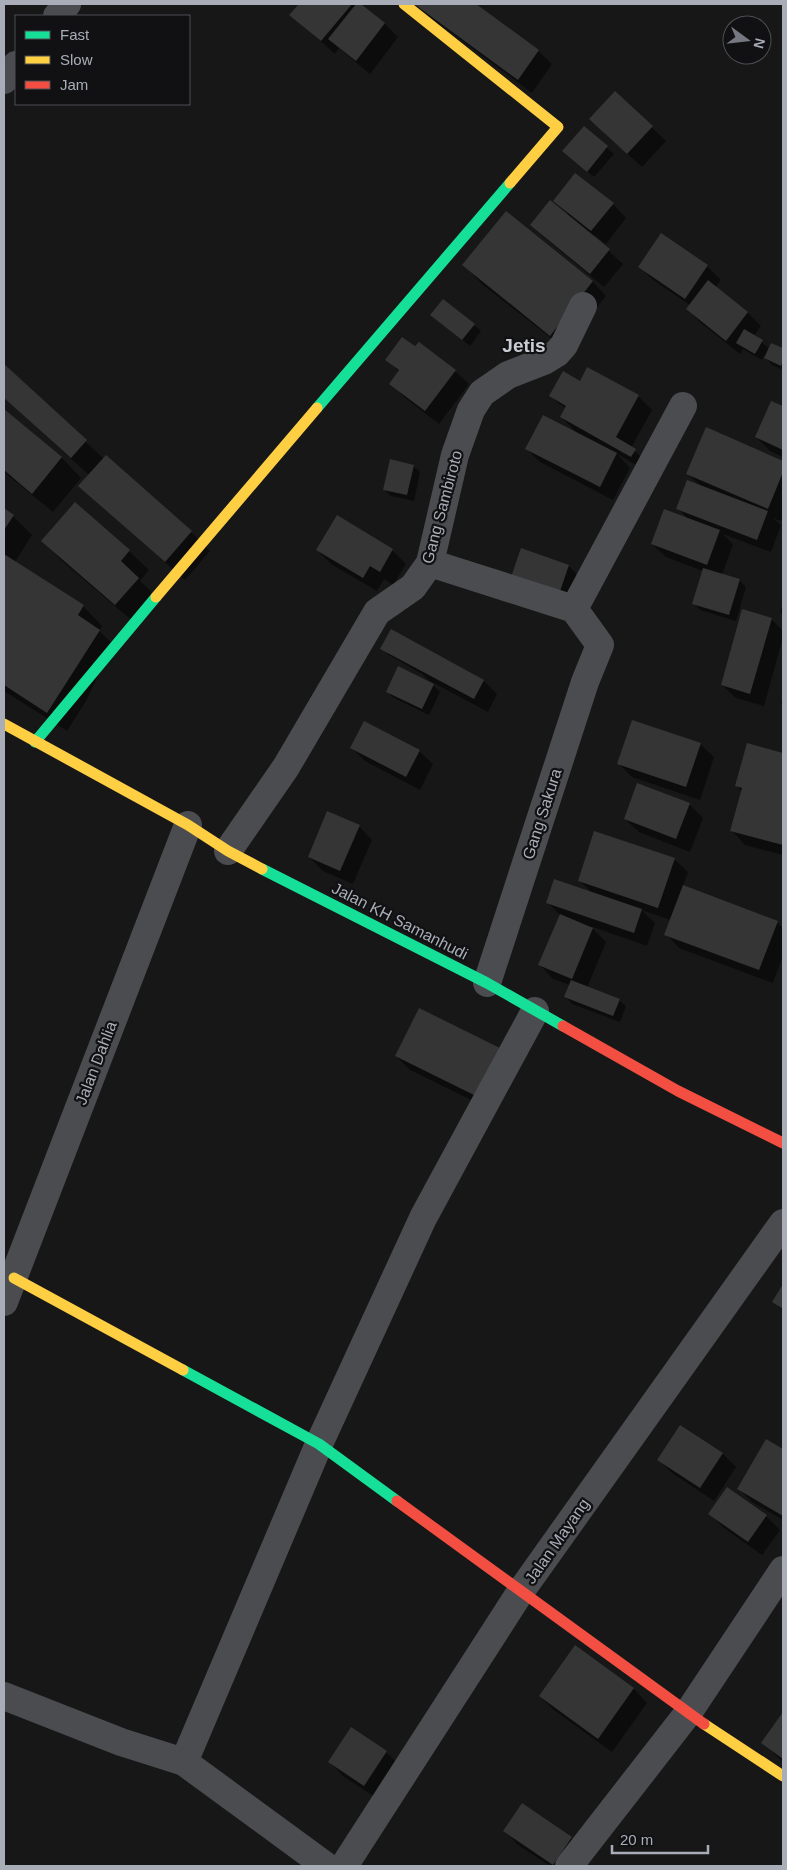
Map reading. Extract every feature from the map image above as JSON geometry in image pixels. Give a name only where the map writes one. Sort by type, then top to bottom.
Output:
[{"type":"street","points":[[58,15],[67,4]]},
{"type":"street","points":[[36,742],[122,638],[558,127],[404,4]]},
{"type":"street","points":[[4,80],[15,66]]},
{"type":"street","name":"Gang Sambiroto","points":[[228,851],[286,767],[377,612],[413,587],[430,563],[455,455],[475,404],[482,393],[508,375],[544,361],[557,353],[564,345],[583,306]]},
{"type":"street","points":[[430,563],[574,609],[683,406]]},
{"type":"street","name":"Gang Sakura","points":[[487,983],[585,682],[600,645],[574,609]]},
{"type":"street","name":"Jalan KH Samanhudi","points":[[4,724],[188,825],[228,851],[487,983],[678,1091],[783,1143]]},
{"type":"street","name":"Jalan Dahlia","points":[[9,1290],[188,825]]},
{"type":"street","points":[[184,1762],[318,1444],[423,1218],[535,1011]]},
{"type":"street","name":"Jalan Mayang","points":[[344,1866],[521,1592],[783,1223]]},
{"type":"street","points":[[9,1290],[318,1444],[688,1713],[783,1776]]},
{"type":"street","points":[[569,1866],[688,1713],[783,1570]]},
{"type":"street","points":[[4,1696],[121,1742],[184,1762],[326,1866]]},
{"type":"building","points":[[299,4],[352,4],[321,41],[289,15]]},
{"type":"building","points":[[356,4],[361,4],[385,23],[356,61],[328,39]]},
{"type":"building","points":[[414,4],[476,4],[539,50],[518,80]]},
{"type":"building","points":[[615,91],[653,126],[627,154],[589,119]]},
{"type":"building","points":[[584,126],[608,146],[587,172],[562,151]]},
{"type":"building","points":[[575,173],[614,203],[591,231],[553,201]]},
{"type":"building","points":[[550,200],[610,249],[590,274],[530,225]]},
{"type":"building","points":[[506,211],[593,281],[550,336],[462,265]]},
{"type":"building","points":[[661,233],[708,265],[685,299],[638,267]]},
{"type":"building","points":[[708,280],[748,312],[726,341],[686,309]]},
{"type":"building","points":[[443,299],[475,324],[462,340],[430,315]]},
{"type":"building","points":[[744,329],[763,340],[755,354],[736,343]]},
{"type":"building","points":[[402,337],[415,346],[419,342],[456,370],[425,411],[389,384],[399,370],[385,360]]},
{"type":"building","points":[[771,343],[783,348],[781,366],[764,358]]},
{"type":"building","points":[[4,364],[87,440],[71,458],[4,398]]},
{"type":"building","points":[[587,367],[639,395],[616,437],[636,449],[631,457],[560,417],[566,406],[549,396],[563,371],[580,381]]},
{"type":"building","points":[[771,401],[783,406],[783,450],[755,437]]},
{"type":"building","points":[[4,409],[62,457],[32,494],[4,470]]},
{"type":"building","points":[[543,415],[617,453],[600,487],[525,449]]},
{"type":"building","points":[[706,427],[783,461],[783,472],[768,509],[686,474]]},
{"type":"building","points":[[106,455],[192,531],[165,562],[78,486]]},
{"type":"building","points":[[390,459],[414,465],[407,495],[383,490]]},
{"type":"building","points":[[687,480],[768,511],[757,540],[676,509]]},
{"type":"building","points":[[75,502],[130,550],[121,561],[139,578],[115,605],[41,541]]},
{"type":"building","points":[[4,508],[14,515],[4,530]]},
{"type":"building","points":[[664,509],[720,530],[707,565],[651,544]]},
{"type":"building","points":[[337,515],[393,549],[380,572],[370,566],[363,578],[316,550]]},
{"type":"building","points":[[521,548],[569,565],[559,594],[511,577]]},
{"type":"building","points":[[4,554],[84,605],[78,615],[100,630],[47,713],[4,685]]},
{"type":"building","points":[[703,568],[740,579],[729,615],[692,604]]},
{"type":"building","points":[[742,609],[772,618],[750,694],[721,685]]},
{"type":"building","points":[[391,629],[484,680],[474,699],[380,649]]},
{"type":"building","points":[[398,666],[434,684],[422,709],[386,692]]},
{"type":"building","points":[[632,720],[701,743],[686,787],[617,764]]},
{"type":"building","points":[[364,721],[420,750],[406,777],[350,748]]},
{"type":"building","points":[[747,743],[783,753],[783,845],[730,831],[742,788],[735,786]]},
{"type":"building","points":[[637,783],[690,803],[676,839],[624,819]]},
{"type":"building","points":[[327,811],[360,825],[340,871],[308,857]]},
{"type":"building","points":[[594,831],[675,858],[658,908],[578,881]]},
{"type":"building","points":[[554,879],[642,909],[634,933],[546,903]]},
{"type":"building","points":[[683,885],[778,921],[759,970],[664,935]]},
{"type":"building","points":[[560,914],[593,928],[572,979],[538,965]]},
{"type":"building","points":[[571,980],[620,999],[613,1016],[564,997]]},
{"type":"building","points":[[419,1008],[502,1049],[478,1097],[395,1056]]},
{"type":"building","points":[[783,1284],[783,1309],[772,1302]]},
{"type":"building","points":[[680,1425],[723,1453],[700,1488],[657,1460]]},
{"type":"building","points":[[766,1439],[783,1449],[783,1516],[737,1489]]},
{"type":"building","points":[[727,1487],[767,1515],[748,1542],[708,1514]]},
{"type":"building","points":[[575,1645],[634,1688],[598,1739],[539,1696]]},
{"type":"building","points":[[783,1712],[783,1759],[761,1743]]},
{"type":"building","points":[[351,1727],[387,1751],[364,1786],[328,1762]]},
{"type":"building","points":[[522,1803],[572,1837],[553,1865],[503,1831]]},
{"type":"traffic: fast","points":[[317,408],[510,183]]},
{"type":"traffic: fast","points":[[35,742],[156,597]]},
{"type":"traffic: fast","points":[[262,869],[487,983],[563,1026]]},
{"type":"traffic: fast","points":[[183,1370],[319,1444],[397,1501]]},
{"type":"traffic: slow","points":[[404,4],[558,127],[510,183]]},
{"type":"traffic: slow","points":[[156,597],[317,408]]},
{"type":"traffic: slow","points":[[4,724],[188,825],[228,851],[262,869]]},
{"type":"traffic: slow","points":[[14,1278],[183,1370]]},
{"type":"traffic: slow","points":[[704,1724],[783,1776]]},
{"type":"traffic: jam","points":[[563,1026],[678,1091],[783,1143]]},
{"type":"traffic: jam","points":[[397,1501],[704,1724]]},
{"type":"district","name":"Jetis","points":[[524,345]]}]
